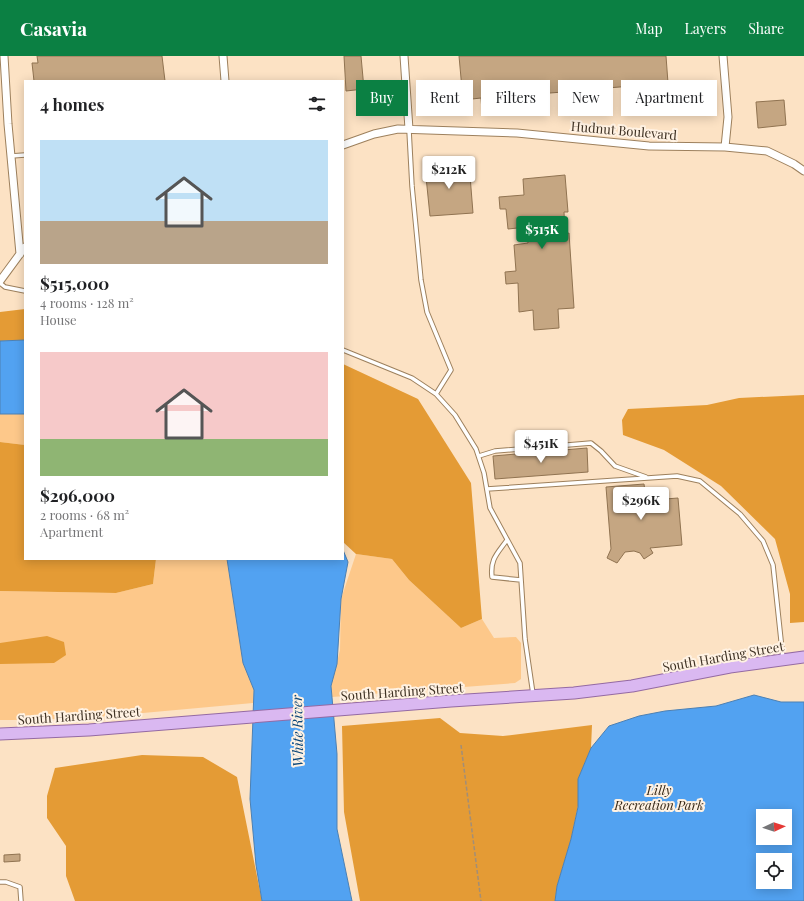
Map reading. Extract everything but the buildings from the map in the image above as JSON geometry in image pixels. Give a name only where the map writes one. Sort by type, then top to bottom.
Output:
[{"type":"main road","name":"South Harding Street","points":[[0,734],[89,730],[451,701],[533,696],[632,686],[730,667],[804,658]]},
{"type":"street","points":[[4,56],[8,124],[20,254]]},
{"type":"street","points":[[223,56],[225,80]]},
{"type":"street","points":[[404,56],[409,128]]},
{"type":"street","points":[[723,56],[728,117],[725,147]]},
{"type":"street","points":[[0,125],[8,124]]},
{"type":"street","name":"Hudnut Boulevard","points":[[344,145],[383,132],[409,128],[542,135],[649,146],[725,147],[767,151],[794,164],[804,171]]},
{"type":"street","points":[[0,282],[24,248]]},
{"type":"lane","points":[[409,128],[412,186],[421,280],[428,312],[451,370],[447,380],[436,394]]},
{"type":"lane","points":[[11,156],[24,155]]},
{"type":"lane","points":[[0,282],[5,287],[24,291]]},
{"type":"lane","points":[[344,350],[412,378],[436,394],[455,415],[476,449],[484,473],[490,508],[520,563],[525,638],[533,696]]},
{"type":"lane","points":[[479,456],[495,451],[591,443],[615,466],[649,478]]},
{"type":"lane","points":[[487,489],[677,476],[700,481],[740,514],[763,541],[773,565],[783,660]]},
{"type":"lane","points":[[507,540],[495,556],[491,565],[492,577],[521,580]]},
{"type":"lane","points":[[0,882],[6,882],[20,887],[21,901]]},
{"type":"path","points":[[462,745],[481,901]]},
{"type":"shaded area","points":[[24,309],[24,340],[0,341],[0,312]]},
{"type":"shaded area","points":[[344,364],[418,399],[471,483],[482,619],[461,628],[409,580],[392,559],[356,554],[344,543]]},
{"type":"shaded area","points":[[804,395],[804,622],[790,623],[790,594],[775,539],[721,486],[664,450],[623,435],[622,420],[628,409],[707,405],[739,398]]},
{"type":"shaded area","points":[[0,414],[24,414],[24,445],[0,442]]},
{"type":"shaded area","points":[[0,442],[24,445],[24,560],[156,560],[153,584],[116,593],[0,591]]},
{"type":"shaded area","points":[[356,554],[392,559],[409,580],[461,628],[482,619],[494,638],[516,637],[521,643],[521,679],[515,683],[332,697],[331,686],[340,650],[341,599]]},
{"type":"shaded area","points":[[156,560],[227,560],[243,663],[254,690],[253,703],[95,717],[0,720],[0,591],[116,593],[153,584]]},
{"type":"shaded area","points":[[47,636],[64,642],[66,655],[54,663],[0,664],[0,643]]},
{"type":"shaded area","points":[[440,718],[460,733],[503,736],[592,725],[591,748],[578,779],[578,806],[571,839],[557,886],[555,901],[360,901],[344,812],[342,726]]},
{"type":"shaded area","points":[[142,755],[203,757],[237,777],[262,901],[75,901],[66,876],[66,846],[47,818],[47,796],[55,768]]},
{"type":"water","points":[[24,340],[24,414],[0,414],[0,341]]},
{"type":"water","name":"White River","points":[[344,552],[348,562],[341,599],[337,664],[331,686],[337,754],[337,829],[352,901],[262,901],[256,865],[250,799],[254,690],[243,663],[227,560],[344,560]]},
{"type":"water","points":[[754,695],[781,702],[804,702],[804,901],[555,901],[557,886],[571,839],[578,807],[578,779],[591,748],[609,726],[639,716],[665,711],[716,706]]},
{"type":"park label","name":"Lilly Recreation Park","points":[[659,796]]}]
